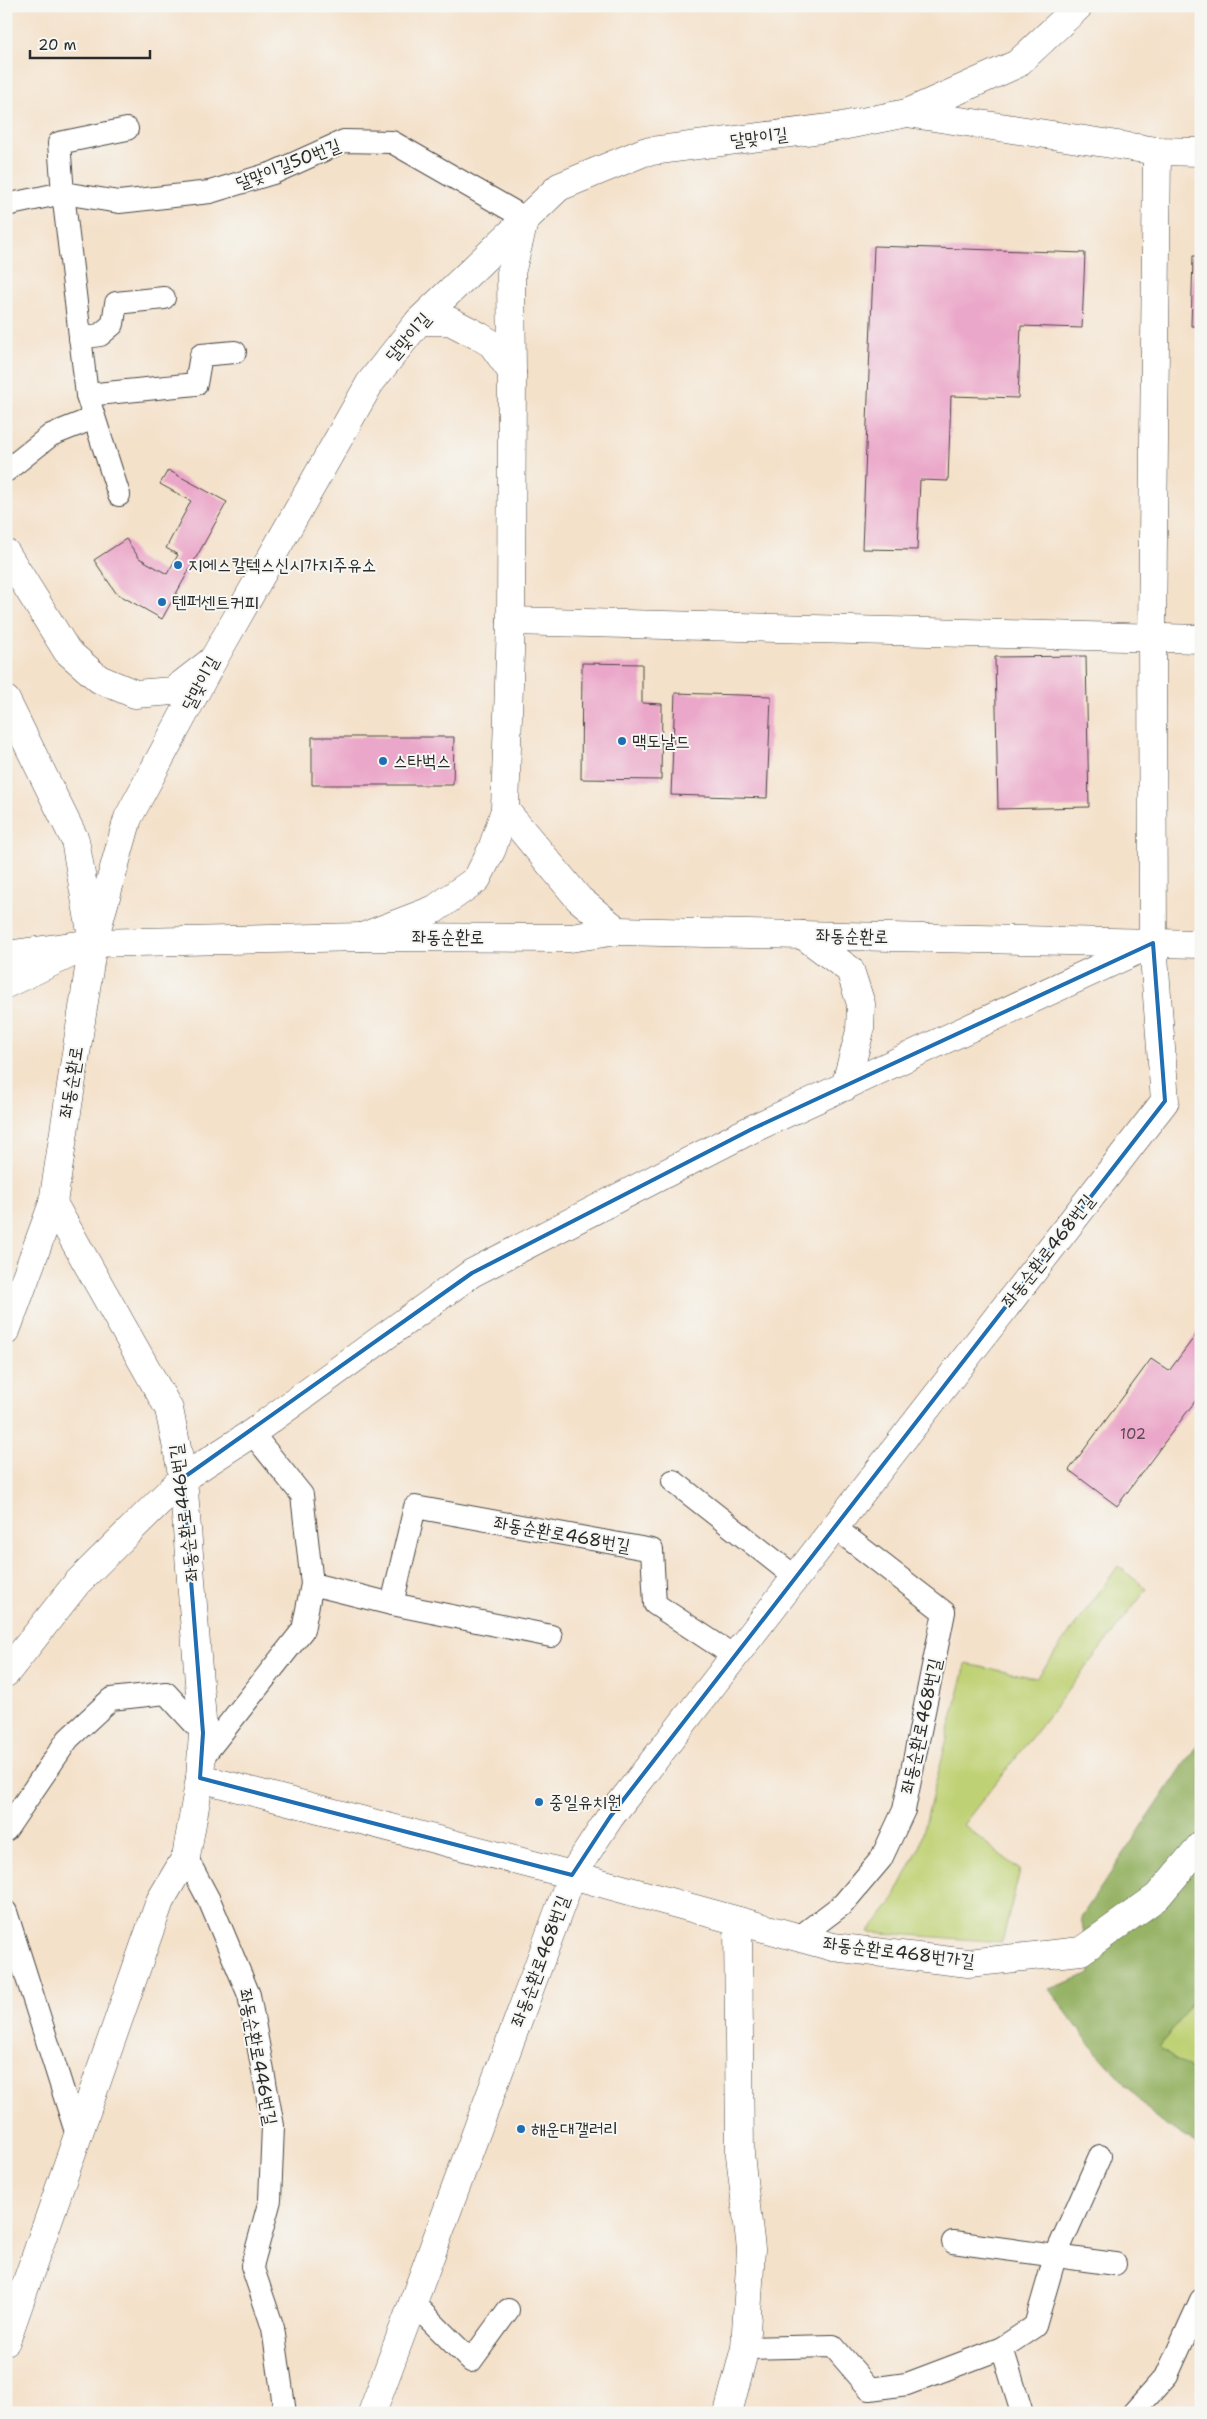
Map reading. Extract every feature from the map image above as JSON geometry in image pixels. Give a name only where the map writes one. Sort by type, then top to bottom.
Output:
[{"type":"street","name":"달맞이길","points":[[93,943],[128,818],[213,660],[370,383],[419,321],[525,218],[559,187],[644,152],[837,127],[907,113],[1016,64],[1079,6]]},
{"type":"street","points":[[907,113],[1157,151],[1201,152]]},
{"type":"street","name":"좌동순환로468번길","points":[[372,2413],[572,1875],[610,1817],[1164,1101],[1153,943],[1152,638],[1157,151]]},
{"type":"street","points":[[362,937],[435,909],[477,879],[492,849],[505,810],[511,621],[511,273],[525,218]]},
{"type":"street","points":[[419,321],[450,321],[479,336],[492,344],[512,372]]},
{"type":"street","points":[[6,553],[67,651],[99,679],[135,694],[173,691],[213,660]]},
{"type":"street","points":[[511,621],[1201,638]]},
{"type":"street","points":[[6,700],[75,840],[93,943]]},
{"type":"street","points":[[505,810],[579,899],[618,931]]},
{"type":"street","name":"좌동순환로","points":[[6,1331],[53,1203],[93,943],[362,937],[570,938],[618,931],[1201,944]]},
{"type":"street","points":[[803,935],[850,970],[861,1004],[860,1030],[845,1087]]},
{"type":"street","points":[[6,955],[93,943]]},
{"type":"street","points":[[6,984],[93,943]]},
{"type":"street","points":[[6,1673],[77,1583],[183,1478],[252,1433],[472,1273],[752,1129],[1153,943]]},
{"type":"street","name":"좌동순환로446번길","points":[[6,2341],[160,1901],[186,1857],[201,1757],[183,1478],[170,1409],[53,1203]]},
{"type":"street","points":[[201,1757],[572,1875]]},
{"type":"street","name":"좌동순환로468번가길","points":[[572,1875],[833,1947],[968,1963],[1081,1951],[1157,1897],[1201,1846]]},
{"type":"street","points":[[728,2413],[745,2348],[751,2249],[740,2155],[738,1921]]},
{"type":"lane","points":[[119,495],[87,396],[63,194],[59,143],[127,129]]},
{"type":"lane","name":"달맞이길50번길","points":[[6,205],[63,194],[118,202],[210,192],[273,173],[344,141],[392,142],[525,218]]},
{"type":"lane","points":[[80,338],[100,334],[113,324],[116,303],[164,298]]},
{"type":"lane","points":[[87,396],[196,384],[200,355],[235,352]]},
{"type":"lane","points":[[6,471],[50,436],[94,418]]},
{"type":"lane","name":"좌동순환로446번길","points":[[201,1757],[303,1630],[312,1584],[302,1495],[252,1433]]},
{"type":"lane","points":[[673,1481],[796,1577]]},
{"type":"lane","name":"좌동순환로468번길","points":[[392,1604],[415,1507],[652,1550],[655,1604],[734,1656]]},
{"type":"lane","name":"좌동순환로468번길","points":[[798,1938],[844,1904],[881,1860],[904,1810],[944,1612],[834,1527]]},
{"type":"lane","points":[[312,1584],[392,1604],[551,1636]]},
{"type":"lane","points":[[6,1830],[68,1739],[111,1699],[166,1693],[201,1757]]},
{"type":"lane","name":"좌동순환로446번길","points":[[186,1857],[210,1902],[249,1996],[273,2126],[270,2200],[252,2266],[273,2328],[285,2413]]},
{"type":"lane","points":[[6,1912],[77,2134]]},
{"type":"lane","points":[[745,2348],[833,2346],[870,2389],[908,2384],[1002,2348],[1036,2326],[1055,2257],[1100,2156]]},
{"type":"lane","points":[[953,2242],[1115,2264]]},
{"type":"lane","points":[[1133,2413],[1167,2375],[1201,2300]]},
{"type":"lane","points":[[413,2303],[471,2361],[508,2310]]},
{"type":"lane","points":[[1002,2348],[1022,2413]]},
{"type":"highlighted area","points":[[1153,943],[1165,1101],[610,1817],[572,1875],[200,1778],[203,1733],[183,1478],[472,1273],[752,1129]]},
{"type":"green space","points":[[1118,1566],[1147,1589],[963,1825],[1020,1870],[1002,1942],[868,1932],[890,1906],[919,1848],[966,1664],[1037,1678]]},
{"type":"green space","points":[[1201,1739],[1201,1991],[1159,2047],[1201,2077],[1201,2147],[1155,2117],[1092,2047],[1049,1989],[1091,1973],[1081,1917]]},
{"type":"green space","points":[[1201,1991],[1201,2077],[1159,2047]]},
{"type":"building","points":[[874,246],[1085,253],[1082,328],[1021,326],[1018,398],[951,396],[948,481],[920,480],[917,550],[862,549]]},
{"type":"building","points":[[1193,256],[1201,256],[1201,326],[1191,326]]},
{"type":"building","points":[[168,470],[227,502],[162,619],[116,593],[94,560],[126,539],[139,558],[167,574],[178,555],[166,548],[191,501],[160,484]]},
{"type":"building","points":[[1086,656],[1089,807],[998,809],[995,657]]},
{"type":"building","name":"맥도날드","points":[[582,663],[642,664],[642,703],[662,704],[661,780],[581,779]]},
{"type":"building","points":[[675,693],[771,696],[767,798],[671,795]]},
{"type":"building","name":"스타벅스","points":[[312,737],[454,737],[453,785],[312,785]]},
{"type":"building","points":[[1201,1328],[1201,1397],[1199,1396],[1117,1506],[1069,1470],[1151,1359],[1169,1371]]},
{"type":"place","name":"지에스칼텍스신시가지주유소","points":[[178,565]]},
{"type":"place","name":"텐퍼센트커피","points":[[162,602]]},
{"type":"place","name":"맥도날드","points":[[622,741]]},
{"type":"place","name":"스타벅스","points":[[383,761]]},
{"type":"place","name":"중일유치원","points":[[539,1802]]},
{"type":"place","name":"해운대갤러리","points":[[521,2129]]}]
